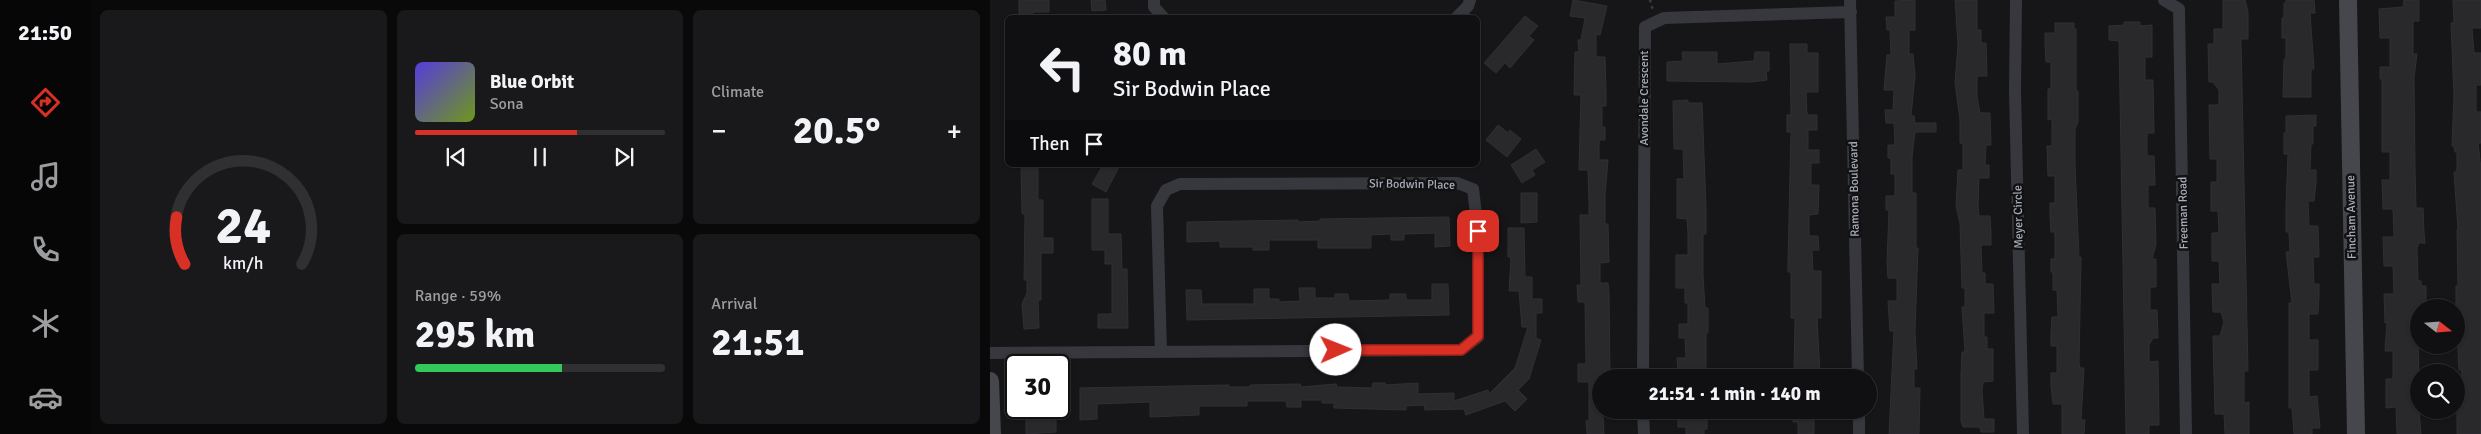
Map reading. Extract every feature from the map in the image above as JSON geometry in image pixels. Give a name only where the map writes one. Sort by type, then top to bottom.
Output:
[{"type":"street","points":[[1154,0],[1154,7],[1161,15]]},
{"type":"street","points":[[1459,15],[1468,6],[1470,0]]},
{"type":"street","points":[[2016,0],[2027,0]]},
{"type":"street","name":"Meyer Circle","points":[[2016,0],[2015,92],[2023,434]]},
{"type":"street","name":"Freeman Road","points":[[2164,0],[2179,9],[2186,434]]},
{"type":"street","name":"Fincham Avenue","points":[[2348,0],[2356,434]]},
{"type":"street","name":"Avondale Crescent","points":[[1642,369],[1645,27],[1664,18],[1850,6]]},
{"type":"street","name":"Ramona Boulevard","points":[[1850,6],[1858,369]]},
{"type":"street","name":"Sir Bodwin Place","points":[[990,353],[1161,352],[1461,350],[1478,336],[1478,231],[1473,190],[1457,183],[1439,183],[1180,184],[1166,190],[1157,206],[1161,352]]},
{"type":"street","points":[[990,381],[992,434]]},
{"type":"street","points":[[1644,419],[1644,434]]},
{"type":"street","points":[[1858,419],[1859,434]]},
{"type":"building","points":[[1019,0],[1049,0],[1049,12],[1033,12],[1033,15],[1019,15]]},
{"type":"building","points":[[1091,0],[1105,0],[1106,10],[1092,11]]},
{"type":"building","points":[[1573,0],[1607,6],[1600,35],[1596,34],[1596,57],[1605,57],[1606,106],[1602,106],[1602,127],[1605,127],[1605,140],[1599,140],[1599,160],[1608,160],[1605,224],[1608,224],[1609,262],[1600,263],[1600,283],[1608,283],[1610,369],[1592,369],[1592,419],[1603,419],[1604,434],[1587,434],[1589,382],[1578,382],[1578,364],[1586,364],[1585,302],[1578,302],[1577,285],[1581,285],[1580,215],[1589,215],[1589,201],[1588,170],[1579,170],[1581,95],[1574,95],[1575,52],[1579,52],[1578,40],[1581,40],[1585,18],[1570,16]]},
{"type":"building","points":[[1915,0],[1915,30],[1909,30],[1909,54],[1913,54],[1915,75],[1911,116],[1914,116],[1915,123],[1936,123],[1936,132],[1915,132],[1912,157],[1912,193],[1916,193],[1916,248],[1918,248],[1915,331],[1917,369],[1914,369],[1914,388],[1920,388],[1919,434],[1889,434],[1894,331],[1890,331],[1888,301],[1897,301],[1897,278],[1888,278],[1887,263],[1889,210],[1886,210],[1886,196],[1895,196],[1895,174],[1891,174],[1891,158],[1888,158],[1888,145],[1895,145],[1894,123],[1886,123],[1885,110],[1893,110],[1894,90],[1884,90],[1887,55],[1891,55],[1890,30],[1887,30],[1886,17],[1895,17],[1895,1]]},
{"type":"building","points":[[1955,0],[1977,0],[1977,30],[1981,30],[1981,43],[1986,43],[1987,76],[1977,76],[1977,97],[1980,113],[1990,113],[1991,145],[1986,145],[1985,165],[1989,165],[1989,178],[1979,178],[1978,206],[1979,216],[1990,216],[1991,245],[1981,245],[1982,273],[1985,273],[1985,284],[1993,284],[1994,313],[1984,313],[1984,337],[1987,337],[1987,349],[1993,349],[1993,381],[1983,382],[1982,391],[1984,419],[1994,419],[1994,432],[1981,432],[1980,427],[1963,427],[1961,421],[1962,352],[1965,352],[1962,307],[1965,307],[1965,288],[1962,288],[1960,223],[1956,206],[1958,170],[1963,170],[1963,143],[1960,143],[1960,120],[1955,83],[1958,45]]},
{"type":"building","points":[[2223,0],[2245,0],[2248,12],[2248,39],[2241,39],[2248,371],[2244,371],[2244,403],[2249,402],[2249,434],[2225,434],[2224,414],[2215,414],[2213,336],[2220,336],[2224,322],[2221,312],[2213,312],[2212,284],[2220,284],[2219,261],[2212,261],[2212,233],[2219,233],[2218,211],[2211,211],[2211,182],[2217,182],[2217,159],[2210,159],[2209,105],[2219,105],[2219,90],[2213,82],[2209,82],[2208,44],[2214,44],[2214,29],[2223,29]]},
{"type":"building","points":[[2286,0],[2314,0],[2315,13],[2310,13],[2314,69],[2311,69],[2311,97],[2283,97],[2286,38],[2282,38],[2282,18],[2284,18],[2284,3],[2286,3]]},
{"type":"building","points":[[2404,0],[2419,0],[2419,21],[2413,21],[2413,54],[2417,54],[2414,77],[2415,168],[2416,208],[2423,208],[2425,243],[2419,243],[2417,248],[2418,281],[2421,281],[2421,286],[2426,286],[2426,299],[2410,299],[2410,354],[2418,354],[2419,364],[2410,364],[2410,419],[2420,419],[2421,434],[2397,434],[2396,407],[2386,408],[2386,379],[2393,379],[2393,351],[2385,351],[2387,322],[2385,323],[2384,294],[2394,294],[2393,266],[2384,266],[2383,237],[2394,237],[2393,209],[2383,209],[2382,180],[2390,180],[2390,152],[2382,152],[2382,79],[2380,79],[2380,67],[2390,67],[2390,38],[2380,38],[2379,9],[2403,7]]},
{"type":"building","points":[[2453,0],[2481,0],[2481,28],[2472,28],[2474,53],[2481,53],[2481,85],[2476,85],[2476,112],[2481,112],[2481,143],[2478,143],[2481,169],[2481,434],[2457,434],[2457,419],[2465,419],[2465,364],[2459,364],[2458,354],[2465,354],[2465,299],[2456,299],[2456,286],[2458,286],[2458,229],[2454,172],[2457,172],[2457,152],[2455,152],[2454,146],[2452,146],[2454,95],[2451,23],[2454,23]]},
{"type":"building","points":[[1525,16],[1538,26],[1529,36],[1534,40],[1510,68],[1505,63],[1496,73],[1484,63]]},
{"type":"building","points":[[2124,22],[2140,22],[2140,26],[2152,25],[2152,57],[2145,57],[2145,80],[2153,80],[2154,133],[2147,133],[2147,156],[2154,156],[2155,185],[2148,185],[2148,208],[2155,208],[2156,245],[2152,259],[2156,259],[2156,287],[2150,287],[2150,310],[2157,310],[2158,338],[2153,338],[2149,345],[2149,362],[2158,361],[2159,425],[2149,425],[2149,434],[2126,434],[2119,41],[2109,40],[2109,26],[2124,25]]},
{"type":"building","points":[[2055,23],[2074,23],[2074,29],[2076,29],[2078,122],[2075,129],[2075,165],[2079,257],[2081,257],[2079,362],[2080,368],[2084,368],[2081,420],[2085,420],[2084,434],[2062,434],[2062,404],[2053,404],[2051,386],[2051,373],[2057,373],[2057,346],[2051,346],[2052,317],[2058,317],[2057,290],[2053,290],[2053,272],[2051,272],[2051,259],[2055,259],[2055,232],[2051,232],[2050,203],[2055,203],[2055,176],[2048,176],[2047,146],[2052,146],[2052,119],[2048,120],[2048,89],[2051,89],[2051,62],[2046,62],[2045,33],[2055,33]]},
{"type":"building","points":[[1790,44],[1807,44],[1807,53],[1818,53],[1818,92],[1806,92],[1807,115],[1817,115],[1817,130],[1808,130],[1808,150],[1819,150],[1819,163],[1811,163],[1811,185],[1819,185],[1818,214],[1809,215],[1809,236],[1818,236],[1819,250],[1812,250],[1813,271],[1821,271],[1821,318],[1817,318],[1820,369],[1794,369],[1795,318],[1791,318],[1791,272],[1788,272],[1791,132],[1787,132],[1787,115],[1791,115]]},
{"type":"building","points":[[1682,52],[1717,52],[1717,64],[1754,61],[1755,52],[1769,52],[1769,71],[1766,71],[1767,80],[1751,82],[1667,81],[1667,62],[1683,61]]},
{"type":"building","points":[[1688,100],[1688,103],[1702,103],[1706,208],[1706,234],[1703,234],[1703,275],[1705,308],[1708,308],[1706,369],[1678,369],[1677,358],[1686,358],[1685,338],[1679,338],[1679,324],[1688,324],[1688,303],[1685,303],[1685,288],[1676,288],[1676,255],[1688,255],[1688,233],[1687,219],[1677,218],[1677,179],[1684,179],[1683,149],[1674,149],[1673,101]]},
{"type":"building","points":[[2316,115],[2316,126],[2313,126],[2313,144],[2311,144],[2310,170],[2316,170],[2316,183],[2314,201],[2308,201],[2309,226],[2318,226],[2319,257],[2313,257],[2314,284],[2319,284],[2319,296],[2318,314],[2309,314],[2309,340],[2318,340],[2318,370],[2309,370],[2309,397],[2317,396],[2320,428],[2312,428],[2312,434],[2294,434],[2292,408],[2289,408],[2289,303],[2292,303],[2286,252],[2290,252],[2289,232],[2286,232],[2288,154],[2284,154],[2284,133],[2286,133],[2286,116]]},
{"type":"building","points":[[1498,125],[1508,133],[1510,130],[1521,139],[1507,157],[1486,140]]},
{"type":"building","points":[[1536,149],[1545,162],[1532,170],[1535,175],[1522,183],[1511,165]]},
{"type":"building","points":[[1021,167],[1038,167],[1038,200],[1043,200],[1043,238],[1053,238],[1053,253],[1041,253],[1041,300],[1038,300],[1039,328],[1024,329],[1022,304],[1027,293],[1027,280],[1024,280],[1025,214],[1022,214]]},
{"type":"building","points":[[1102,167],[1119,167],[1106,192],[1092,184]]},
{"type":"building","points":[[1521,193],[1537,193],[1537,222],[1521,223]]},
{"type":"building","points":[[1092,199],[1108,199],[1108,234],[1121,234],[1122,269],[1127,269],[1128,328],[1098,328],[1098,314],[1112,314],[1112,264],[1105,264],[1105,250],[1092,250]]},
{"type":"building","points":[[1449,217],[1450,246],[1435,247],[1435,233],[1404,234],[1404,240],[1391,240],[1391,234],[1371,235],[1371,248],[1318,248],[1318,240],[1269,240],[1269,250],[1253,250],[1253,247],[1220,247],[1220,241],[1187,242],[1187,222],[1298,220],[1298,222],[1320,221],[1320,219]]},
{"type":"building","points":[[1508,228],[1524,228],[1525,277],[1532,277],[1532,299],[1542,299],[1542,313],[1536,313],[1536,338],[1541,340],[1529,379],[1518,390],[1527,399],[1515,411],[1505,401],[1466,415],[1464,409],[1425,410],[1424,405],[1406,406],[1406,410],[1334,408],[1334,403],[1322,403],[1322,400],[1301,400],[1301,407],[1287,407],[1286,401],[1247,401],[1247,406],[1199,406],[1199,415],[1150,417],[1150,402],[1097,404],[1097,419],[1080,420],[1080,388],[1229,385],[1229,387],[1250,387],[1250,385],[1300,384],[1301,387],[1336,384],[1337,387],[1372,388],[1373,383],[1385,383],[1385,385],[1418,383],[1418,394],[1454,393],[1454,401],[1488,390],[1489,394],[1515,368],[1528,327],[1522,327],[1519,291],[1509,291],[1511,257],[1508,257]]},
{"type":"building","points":[[1432,284],[1448,284],[1449,315],[1187,320],[1186,290],[1201,290],[1202,304],[1254,304],[1254,289],[1269,289],[1269,299],[1279,299],[1279,302],[1300,301],[1299,288],[1315,288],[1315,298],[1335,298],[1335,294],[1348,294],[1349,301],[1390,300],[1390,294],[1406,294],[1406,300],[1432,300]]},
{"type":"building","points":[[1026,419],[1056,419],[1056,432],[1026,434]]},
{"type":"building","points":[[1678,419],[1707,419],[1707,429],[1704,429],[1704,434],[1686,434],[1686,427],[1678,427]]},
{"type":"building","points":[[1793,419],[1814,419],[1814,434],[1798,434],[1798,422],[1793,422]]},
{"type":"route","points":[[1336,350],[1461,350],[1478,336],[1478,231]]}]
